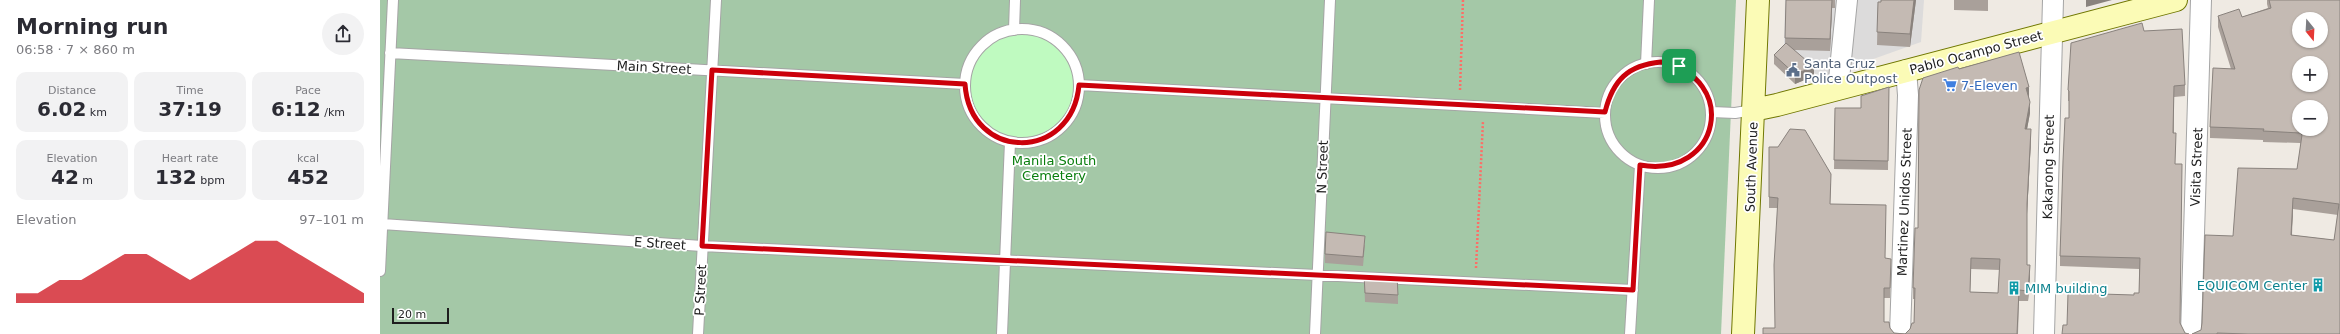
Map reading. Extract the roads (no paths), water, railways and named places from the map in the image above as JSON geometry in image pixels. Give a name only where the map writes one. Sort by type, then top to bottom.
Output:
[{"type":"main road","name":"South Avenue","points":[[1743,334],[1758,0]]},
{"type":"main road","name":"Pablo Ocampo Street","points":[[1753,110],[2176,0]]},
{"type":"street","points":[[1838,89],[1847,0]]},
{"type":"street","name":"Kakarong Street","points":[[2044,334],[2053,0]]},
{"type":"street","name":"Visita Street","points":[[2191,334],[2201,0]]},
{"type":"street","name":"Martinez Unidos Street","points":[[1900,334],[1908,95],[1906,70]]},
{"type":"lane","points":[[380,272],[393,0]]},
{"type":"lane","name":"P Street","points":[[698,334],[716,0]]},
{"type":"lane","points":[[1014,30],[1015,0]]},
{"type":"lane","name":"N Street","points":[[1315,334],[1330,0]]},
{"type":"lane","points":[[1646,64],[1649,0]]},
{"type":"lane","points":[[1014,30],[1038,32],[1059,43],[1074,65],[1079,85],[1074,111],[1058,130],[1036,141],[1010,142],[992,135],[977,121],[968,104],[965,84],[968,69],[975,54],[992,39],[1014,30]]},
{"type":"lane","name":"Main Street","points":[[390,53],[965,84]]},
{"type":"lane","points":[[1661,62],[1677,65],[1690,73],[1705,90],[1712,112],[1710,129],[1702,145],[1690,157],[1675,165],[1664,167],[1640,165],[1626,157],[1614,145],[1607,129],[1605,112],[1609,96],[1618,82],[1630,70],[1646,64],[1661,62]]},
{"type":"lane","points":[[1079,85],[1605,112]]},
{"type":"lane","points":[[1712,112],[1735,113],[1753,110]]},
{"type":"lane","points":[[1002,334],[1010,142]]},
{"type":"lane","points":[[1630,334],[1640,165]]},
{"type":"lane","name":"E Street","points":[[382,224],[702,246],[1005,262],[1633,290]]},
{"type":"place","name":"Santa Cruz Police Outpost","points":[[1793,70]]},
{"type":"place","name":"7-Eleven","points":[[1950,85]]},
{"type":"place","name":"EQUICOM Center","points":[[2318,285]]},
{"type":"place","name":"MIM building","points":[[2014,288]]},
{"type":"park label","name":"Manila South Cemetery","points":[[1054,168]]}]
